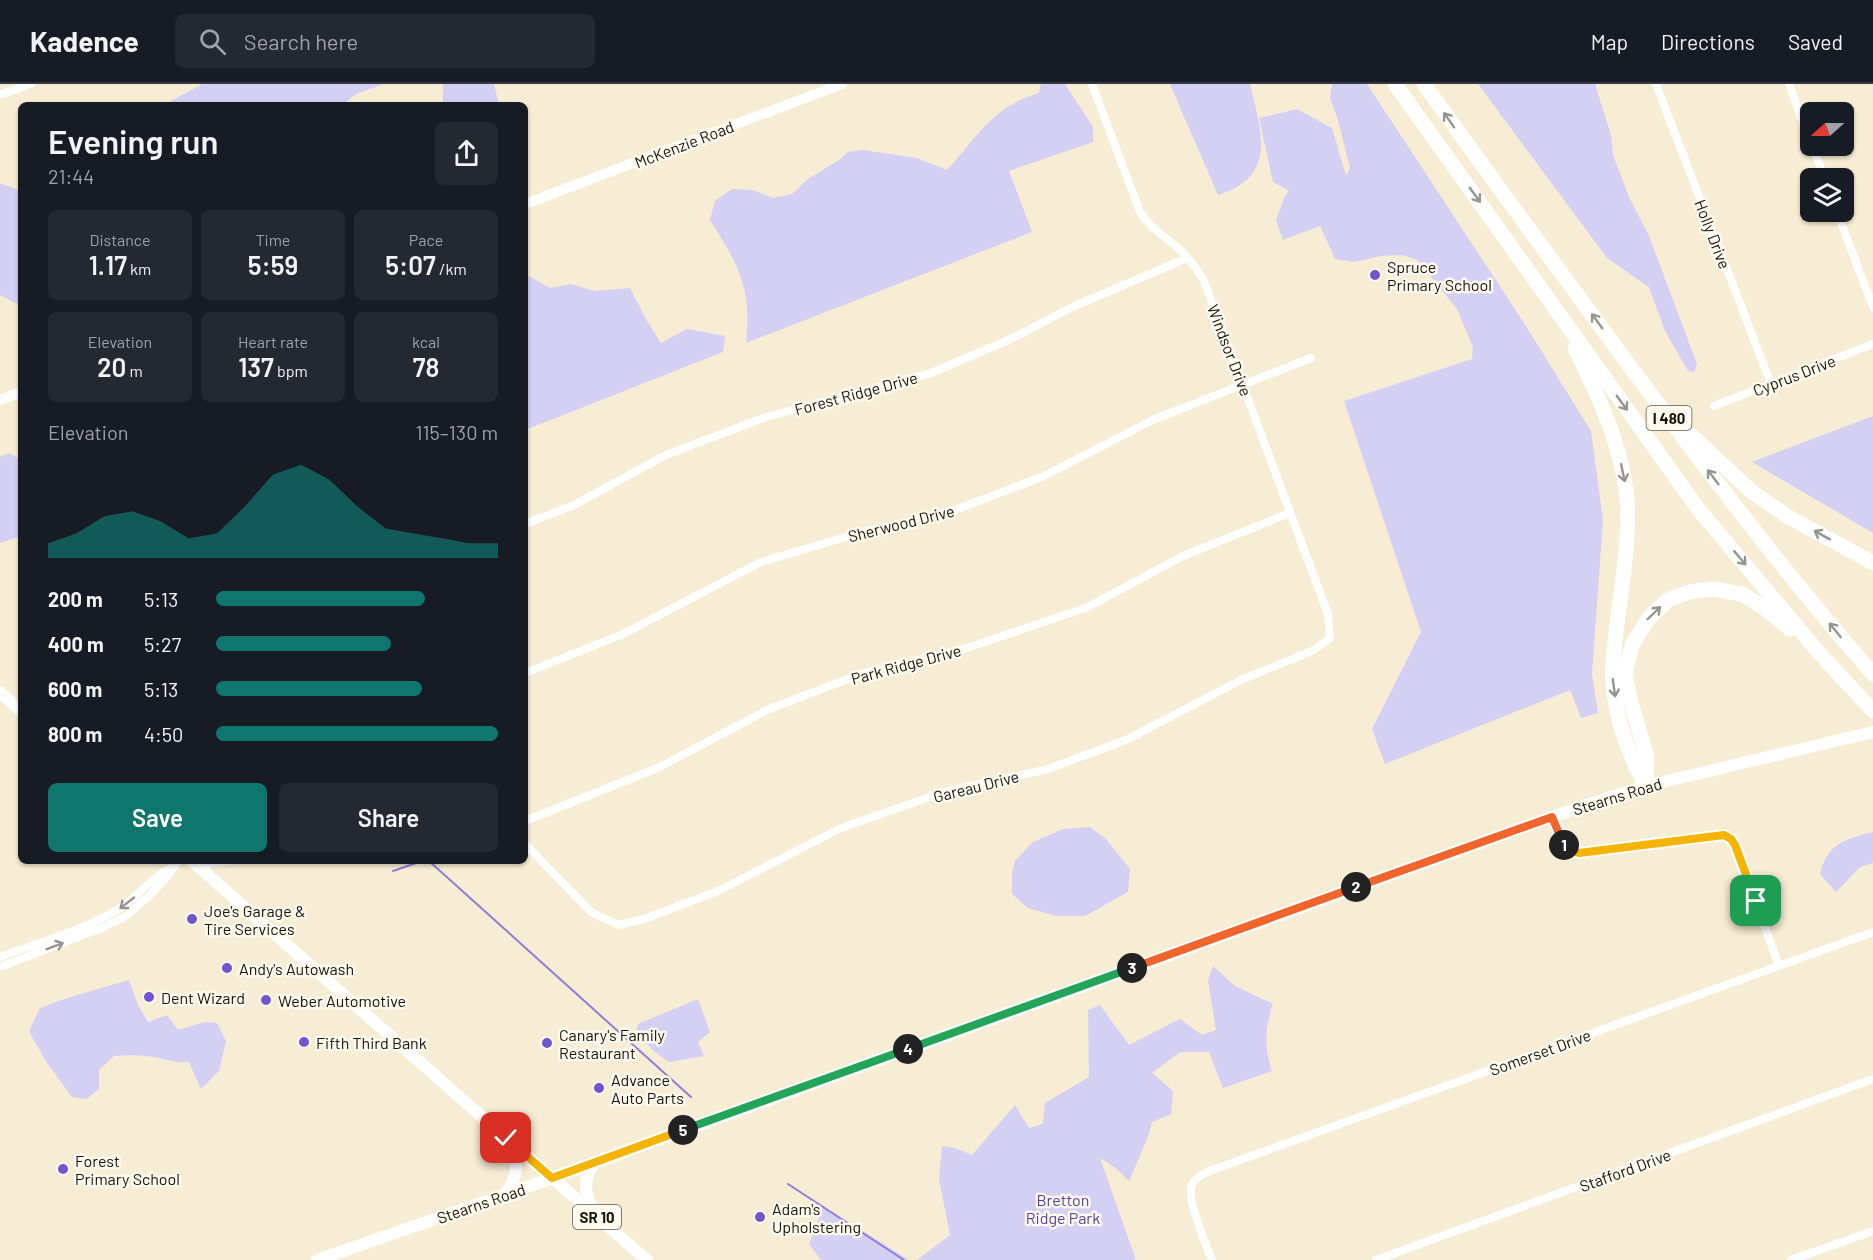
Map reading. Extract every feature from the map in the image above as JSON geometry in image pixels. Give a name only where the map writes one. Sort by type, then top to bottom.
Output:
[{"type":"highway","name":"I 480","points":[[1395,84],[1699,510],[1820,654],[1873,711]]},
{"type":"highway","name":"I 480","points":[[1424,84],[1650,394],[1781,564],[1873,674]]},
{"type":"highway","points":[[1552,304],[1613,432],[1624,478],[1627,530],[1612,682],[1634,764],[1646,786]]},
{"type":"highway","points":[[1650,394],[1752,492],[1787,516],[1873,562]]},
{"type":"highway","points":[[1646,786],[1647,757],[1625,674],[1632,645],[1648,619],[1668,600],[1689,592],[1713,589],[1742,594],[1763,607],[1820,654]]},
{"type":"main road","points":[[0,692],[18,708]]},
{"type":"main road","name":"Stearns Road","points":[[317,1260],[552,1178],[1552,817],[1646,786],[1873,732]]},
{"type":"main road","name":"SR 10","points":[[205,864],[506,1138],[644,1259]]},
{"type":"main road","points":[[504,1195],[513,1184],[516,1170],[513,1147],[506,1138]]},
{"type":"main road","points":[[596,1162],[588,1170],[586,1190],[590,1205],[598,1218]]},
{"type":"street","points":[[0,95],[31,84]]},
{"type":"street","name":"McKenzie Road","points":[[528,203],[842,84]]},
{"type":"street","name":"Windsor Drive","points":[[1092,84],[1140,212],[1149,225],[1177,247],[1204,281],[1328,614],[1329,638]]},
{"type":"street","name":"Holly Drive","points":[[1656,84],[1771,384]]},
{"type":"street","points":[[1789,84],[1800,114]]},
{"type":"street","points":[[1841,222],[1873,307]]},
{"type":"street","name":"Forest Ridge Drive","points":[[528,523],[574,505],[666,455],[766,417],[931,374],[1012,338],[1070,308],[1186,258]]},
{"type":"street","name":"Cyprus Drive","points":[[1714,406],[1873,344]]},
{"type":"street","name":"Sherwood Drive","points":[[528,672],[623,634],[761,562],[863,532],[946,513],[1042,477],[1155,419],[1311,358]]},
{"type":"street","points":[[0,400],[18,393]]},
{"type":"street","name":"Park Ridge Drive","points":[[528,820],[660,767],[769,709],[864,673],[964,649],[1088,607],[1183,556],[1290,513]]},
{"type":"street","name":"Gareau Drive","points":[[528,847],[591,912],[618,925],[644,919],[718,891],[841,828],[947,791],[1045,770],[1126,740],[1241,680],[1312,651],[1329,638]]},
{"type":"street","points":[[1552,817],[1561,841],[1567,849],[1579,853],[1724,835],[1731,839],[1779,966]]},
{"type":"street","points":[[5,960],[126,916],[146,894],[168,876],[175,864]]},
{"type":"street","name":"Somerset Drive","points":[[1212,1260],[1191,1199],[1191,1187],[1197,1177],[1207,1172],[1873,932]]},
{"type":"street","name":"Stafford Drive","points":[[1376,1260],[1873,1079]]},
{"type":"street","points":[[1791,1260],[1873,1231]]},
{"type":"green space","points":[[202,84],[384,84],[356,94],[347,102],[169,102]]},
{"type":"green space","points":[[443,84],[494,84],[498,102],[443,102]]},
{"type":"green space","points":[[1041,84],[1065,84],[1093,127],[1093,142],[1009,171],[1032,232],[746,343],[745,292],[736,265],[710,220],[715,201],[732,189],[753,190],[773,198],[792,194],[808,179],[848,152],[863,150],[917,158],[947,170],[977,134],[994,118],[1016,102],[1039,93]]},
{"type":"green space","points":[[1170,84],[1250,84],[1261,135],[1261,150],[1250,177],[1237,187],[1218,195]]},
{"type":"green space","points":[[1332,84],[1367,84],[1524,323],[1591,431],[1603,520],[1592,674],[1598,713],[1581,718],[1570,690],[1385,764],[1372,729],[1421,632],[1344,401],[1472,359],[1473,347],[1457,309],[1417,260],[1403,255],[1381,256],[1354,262],[1335,259],[1320,226],[1283,240],[1276,220],[1289,191],[1273,182],[1259,118],[1297,109],[1332,128],[1346,176],[1350,168],[1330,98]]},
{"type":"green space","points":[[1478,84],[1595,84],[1611,135],[1613,155],[1629,197],[1649,236],[1697,364],[1694,372],[1688,371],[1665,331],[1649,287],[1607,258]]},
{"type":"green space","points":[[0,183],[18,190],[18,303],[0,295]]},
{"type":"green space","points":[[528,276],[550,288],[571,284],[595,291],[630,288],[661,343],[687,329],[725,336],[723,352],[528,429]]},
{"type":"green space","points":[[1873,416],[1873,533],[1752,462]]},
{"type":"green space","points":[[9,453],[18,458],[18,537],[0,543],[0,457]]},
{"type":"green space","points":[[1090,827],[1106,839],[1130,869],[1128,892],[1085,916],[1056,916],[1028,908],[1012,894],[1012,872],[1015,861],[1033,842],[1063,829]]},
{"type":"green space","points":[[1873,832],[1873,863],[1860,867],[1836,892],[1820,874],[1827,856],[1832,849],[1846,840]]},
{"type":"green space","name":"Bretton Ridge Park","points":[[1213,966],[1235,986],[1273,1004],[1266,1038],[1272,1071],[1223,1088],[1209,1052],[1180,1052],[1152,1073],[1173,1091],[1171,1114],[1152,1122],[1129,1181],[1117,1169],[1100,1158],[1136,1260],[917,1260],[950,1235],[939,1179],[942,1146],[955,1148],[972,1155],[1015,1105],[1029,1128],[1043,1124],[1045,1103],[1089,1077],[1088,1010],[1100,1005],[1129,1045],[1180,1019],[1202,1035],[1216,1030],[1208,981]]},
{"type":"green space","points":[[129,980],[138,1005],[148,1022],[167,1015],[178,1030],[205,1022],[217,1023],[226,1041],[219,1071],[201,1089],[189,1062],[175,1062],[144,1056],[114,1056],[99,1070],[99,1089],[87,1099],[72,1097],[45,1060],[29,1031],[40,1008]]},
{"type":"green space","points":[[698,999],[710,1032],[698,1042],[704,1056],[669,1062],[636,1033],[638,1024]]},
{"type":"green space","points":[[823,1206],[909,1260],[821,1260],[809,1244]]},
{"type":"waterway","points":[[393,871],[413,864]]},
{"type":"waterway","points":[[432,864],[691,1097]]},
{"type":"waterway","points":[[788,1184],[904,1260]]},
{"type":"place","name":"Spruce Primary School","points":[[1375,275]]},
{"type":"place","name":"Joe's Garage & Tire Services","points":[[192,919]]},
{"type":"place","name":"Andy's Autowash","points":[[227,968]]},
{"type":"place","name":"Dent Wizard","points":[[149,997]]},
{"type":"place","name":"Weber Automotive","points":[[266,1000]]},
{"type":"place","name":"Fifth Third Bank","points":[[304,1042]]},
{"type":"place","name":"Canary's Family Restaurant","points":[[547,1043]]},
{"type":"place","name":"Advance Auto Parts","points":[[599,1088]]},
{"type":"place","name":"Forest Primary School","points":[[63,1169]]},
{"type":"place","name":"Adam's Upholstering","points":[[760,1217]]},
{"type":"route","points":[[506,1138],[552,1178],[1552,817],[1561,841],[1567,849],[1579,853],[1724,835],[1735,845],[1756,901]]}]
